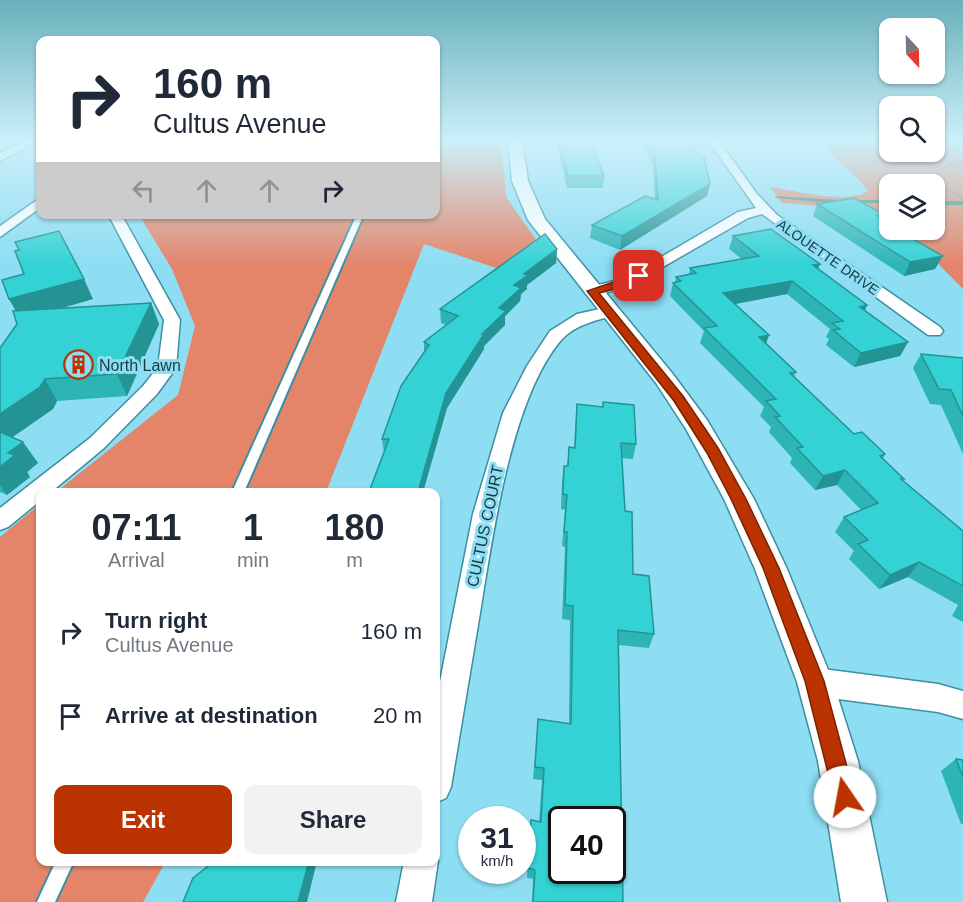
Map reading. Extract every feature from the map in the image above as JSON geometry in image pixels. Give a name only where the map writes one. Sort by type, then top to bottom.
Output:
[{"type":"street","points":[[520,182],[530,206],[548,236],[664,378],[714,452],[771,568],[815,681],[838,761],[864,902]]},
{"type":"street","name":"ALOUETTE DRIVE","points":[[743,182],[763,210],[934,331]]},
{"type":"street","points":[[0,233],[36,205]]},
{"type":"street","name":"CULTUS COURT","points":[[440,760],[485,514],[513,413],[536,366],[556,335],[583,318],[623,284],[743,214],[763,210]]},
{"type":"street","points":[[41,488],[97,443],[150,390],[167,368],[172,320],[117,219]]},
{"type":"street","points":[[0,521],[36,492]]},
{"type":"street","points":[[815,681],[938,698],[963,705]]},
{"type":"street","points":[[414,902],[421,866]]},
{"type":"lane","points":[[240,488],[360,219]]},
{"type":"lane","points":[[46,902],[63,866]]},
{"type":"path","points":[[938,182],[963,198]]},
{"type":"shaded area","points":[[440,182],[505,182],[506,197],[549,258],[530,279],[424,244],[328,488],[61,488],[178,395],[195,326],[172,269],[141,219],[440,219]]},
{"type":"shaded area","points":[[861,182],[879,182],[879,215],[870,210],[782,203],[770,187],[835,197],[860,195],[868,191]]},
{"type":"shaded area","points":[[945,182],[963,182],[963,289],[915,240],[945,240]]},
{"type":"shaded area","points":[[36,507],[36,866],[163,866],[143,902],[0,902],[0,537]]},
{"type":"building","points":[[657,182],[710,182],[710,184],[622,236],[592,225],[645,196],[658,200]]},
{"type":"building","points":[[854,198],[879,212],[879,240],[915,240],[943,256],[910,262],[817,204]]},
{"type":"building","points":[[771,229],[820,264],[813,265],[867,305],[860,307],[908,342],[861,353],[833,330],[840,329],[832,323],[843,321],[792,281],[723,293],[769,335],[759,337],[796,372],[790,373],[854,434],[862,432],[885,454],[880,456],[904,479],[901,479],[963,531],[963,586],[919,562],[890,575],[858,544],[868,540],[844,517],[878,503],[845,470],[823,476],[797,448],[803,447],[775,417],[780,416],[766,401],[776,399],[704,328],[717,326],[673,283],[681,281],[676,277],[696,273],[690,268],[759,256],[733,236]]},
{"type":"building","points":[[59,231],[84,279],[9,299],[2,280],[24,274],[15,251],[19,250],[15,242]]},
{"type":"building","points":[[545,234],[557,249],[524,274],[528,275],[514,285],[521,288],[499,308],[506,311],[482,334],[484,334],[446,393],[419,488],[371,488],[389,439],[382,439],[401,386],[429,345],[424,342],[458,316],[440,309]]},
{"type":"building","points":[[151,303],[117,374],[45,379],[40,387],[0,414],[0,348],[17,324],[13,311]]},
{"type":"building","points":[[921,354],[963,358],[963,416],[951,390],[939,389]]},
{"type":"building","points":[[603,402],[634,405],[636,444],[621,443],[625,511],[632,512],[633,574],[649,576],[654,634],[618,630],[621,806],[548,806],[548,884],[623,884],[623,902],[533,902],[534,884],[536,884],[536,821],[541,822],[544,768],[535,767],[538,719],[571,724],[573,606],[565,605],[567,532],[564,532],[567,495],[563,494],[564,466],[568,466],[569,447],[575,448],[577,404],[603,407]]},
{"type":"building","points":[[0,432],[23,442],[8,453],[15,455],[0,467]]},
{"type":"building","points":[[956,759],[963,760],[963,777]]},
{"type":"building","points":[[308,866],[298,902],[183,902],[193,878],[207,867]]},
{"type":"waterway","points":[[777,197],[838,202]]},
{"type":"waterway","points":[[851,202],[879,201]]},
{"type":"waterway","points":[[945,203],[963,203]]},
{"type":"place","name":"North Lawn","points":[[78,365]]},
{"type":"route","points":[[639,276],[623,284],[592,291],[679,399],[714,452],[739,499],[771,568],[815,681],[838,761],[845,797]]}]
